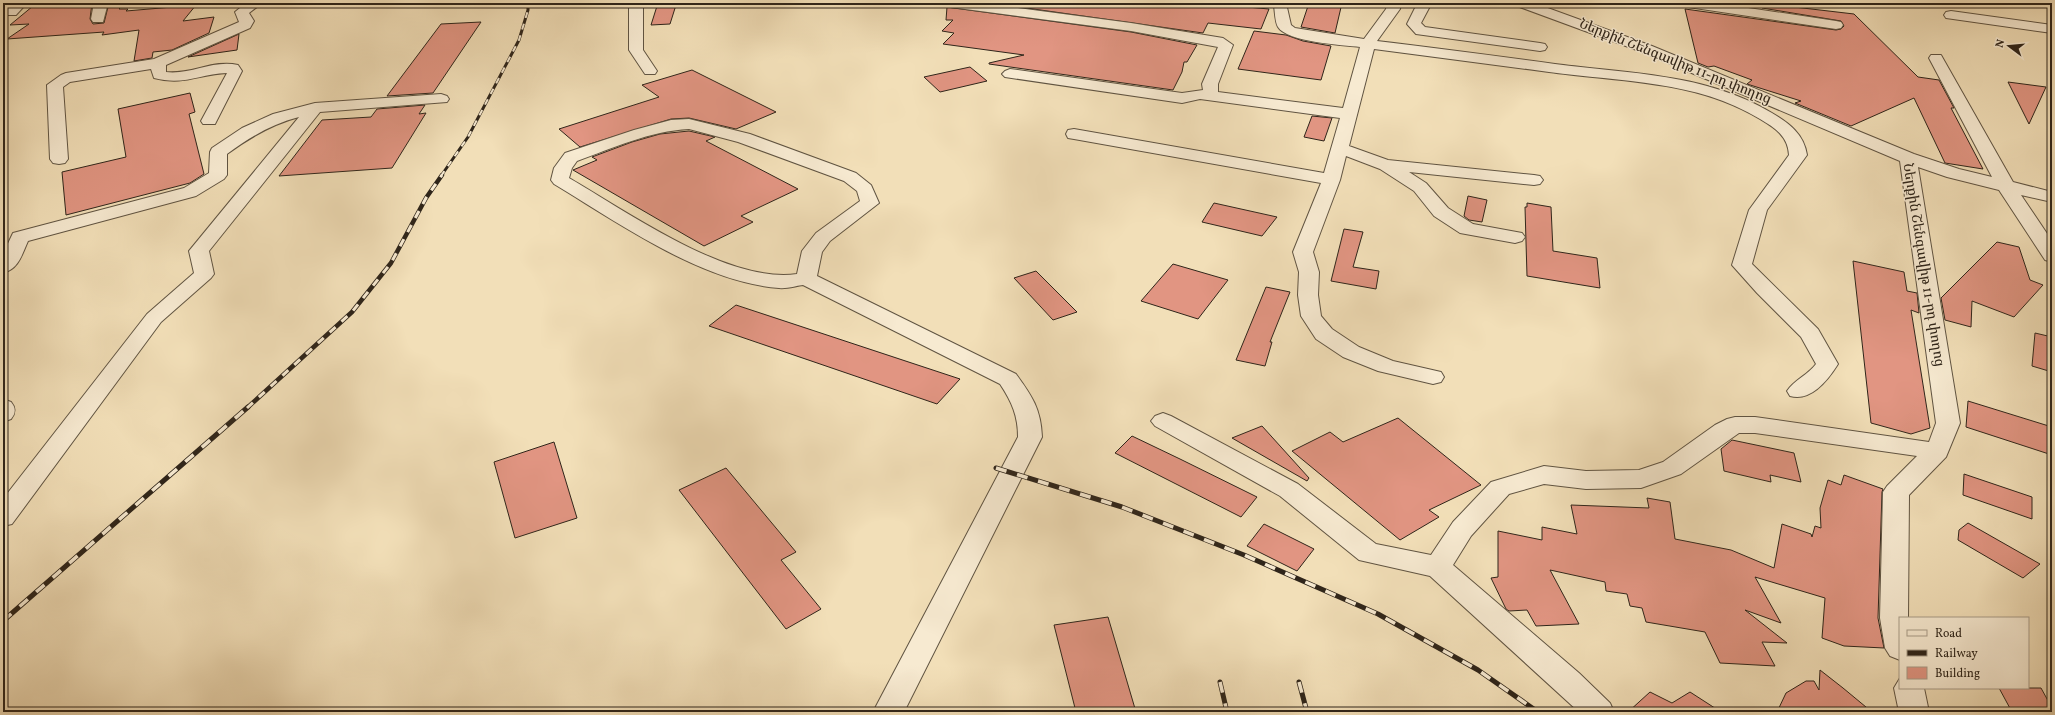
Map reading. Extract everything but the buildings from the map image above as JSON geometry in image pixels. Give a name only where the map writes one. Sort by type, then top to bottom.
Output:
[{"type":"street","points":[[98,19],[102,3]]},
{"type":"street","points":[[59,158],[55,85],[66,78],[158,63],[246,25],[247,21],[242,12],[255,3]]},
{"type":"street","points":[[632,3],[636,7],[636,50],[650,71]]},
{"type":"street","points":[[950,3],[1131,27],[1218,41],[1226,45],[1210,84],[1210,96]]},
{"type":"street","points":[[1394,3],[1393,9],[1369,42],[1331,180],[1303,252],[1309,272],[1308,295],[1311,316],[1324,334],[1351,352],[1386,366],[1434,377]]},
{"type":"street","points":[[1421,3],[1422,8],[1414,24],[1421,31],[1540,47]]},
{"type":"street","name":"Ներքին Շենգավիթ 11-րդ փողոց","points":[[1522,3],[1647,49],[1908,158],[1948,423],[1937,451],[1896,492],[1894,618],[1899,643]]},
{"type":"street","points":[[1688,3],[1836,24]]},
{"type":"street","points":[[1281,6],[1284,26],[1290,31],[1303,35],[1369,42],[1590,73],[1622,75],[1696,86],[1720,92],[1759,110],[1792,134],[1798,145],[1798,155],[1758,210],[1742,265],[1810,334],[1827,364],[1819,376],[1798,391]]},
{"type":"street","points":[[1951,15],[2052,29]]},
{"type":"street","points":[[1936,58],[2006,186],[2052,256]]},
{"type":"street","points":[[158,63],[159,75],[164,77],[176,77],[224,67],[233,68],[236,71],[209,121]]},
{"type":"street","points":[[1010,74],[1182,98],[1200,94],[1349,114]]},
{"type":"street","points":[[3,268],[9,262],[20,237],[190,192],[218,175],[218,152],[248,131],[279,117],[315,108],[441,99]]},
{"type":"street","points":[[3,517],[154,318],[204,274],[199,252],[315,108]]},
{"type":"street","points":[[806,279],[812,251],[823,236],[870,203],[865,189],[850,177],[744,138],[689,124],[671,125],[633,136],[572,157],[563,168],[560,180],[686,253],[746,275],[780,282],[806,279],[1008,379],[1025,404],[1030,417],[1030,437],[888,712]]},
{"type":"street","points":[[1074,134],[1331,180]]},
{"type":"street","points":[[1340,148],[1386,165],[1420,187],[1441,212],[1467,229],[1516,237]]},
{"type":"street","points":[[1908,158],[1953,173],[2052,197]]},
{"type":"street","points":[[1386,165],[1534,180]]},
{"type":"street","points":[[3,407],[3,414]]},
{"type":"street","points":[[1163,421],[1289,490],[1368,553],[1438,568],[1568,682],[1599,712]]},
{"type":"street","points":[[1438,568],[1462,529],[1500,488],[1544,475],[1586,480],[1641,479],[1672,468],[1723,431],[1735,425],[1755,424],[1937,451]]},
{"type":"street","points":[[1909,689],[1914,712]]},
{"type":"railway","points":[[441,176],[468,137],[519,40],[528,10],[528,3]]},
{"type":"railway","points":[[247,408],[352,312],[391,263],[426,198],[442,175]]},
{"type":"railway","points":[[3,621],[248,407]]},
{"type":"railway","points":[[996,468],[1122,507],[1244,555],[1378,614],[1478,670],[1538,712]]},
{"type":"railway","points":[[1220,682],[1227,712]]},
{"type":"railway","points":[[1299,682],[1307,712]]}]
